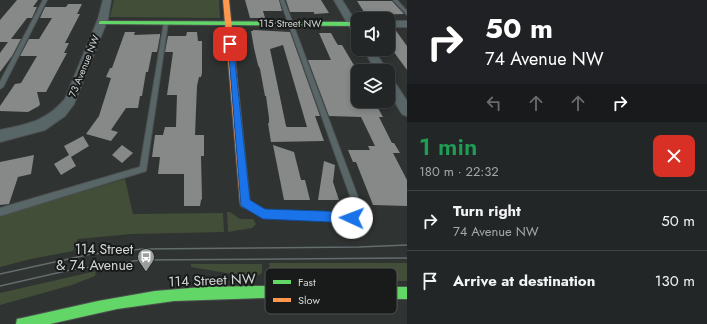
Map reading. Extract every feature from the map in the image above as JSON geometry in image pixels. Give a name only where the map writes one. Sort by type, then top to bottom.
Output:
[{"type":"street","name":"73 Avenue NW","points":[[0,136],[40,126],[46,123],[60,113],[70,101],[101,23],[107,0]]},
{"type":"street","points":[[226,0],[245,203]]},
{"type":"street","points":[[338,0],[351,18]]},
{"type":"street","name":"115 Street NW","points":[[101,23],[351,24]]},
{"type":"street","points":[[395,24],[407,24]]},
{"type":"street","points":[[395,92],[407,111]]},
{"type":"street","name":"114 Street NW","points":[[22,324],[106,305],[173,295],[265,293]]},
{"type":"lane","points":[[0,87],[45,0]]},
{"type":"lane","points":[[245,203],[263,214],[352,218],[358,208],[282,0]]},
{"type":"lane","points":[[395,0],[407,14]]},
{"type":"lane","points":[[0,212],[143,169],[166,23]]},
{"type":"green space","points":[[114,0],[219,0],[220,18],[110,17]]},
{"type":"green space","points":[[125,179],[133,214],[223,213],[224,232],[132,234],[78,239],[73,251],[0,267],[0,216]]},
{"type":"green space","points":[[227,212],[230,212],[240,219],[253,219],[256,224],[252,228],[228,232]]},
{"type":"green space","points":[[269,263],[407,263],[407,281],[397,281],[397,268],[270,268]]},
{"type":"green space","points":[[191,264],[262,264],[262,272],[260,275],[232,274],[191,267]]},
{"type":"green space","points":[[96,271],[95,276],[72,285],[0,305],[0,293]]},
{"type":"building","points":[[17,0],[38,0],[33,7],[37,7],[32,18],[27,18],[11,39],[21,39],[12,56],[0,72],[0,53],[8,42],[0,42],[0,20]]},
{"type":"building","points":[[245,0],[279,0],[282,11],[263,11],[265,18],[250,18]]},
{"type":"building","points":[[286,0],[321,0],[329,13],[314,14],[314,12],[290,12]]},
{"type":"building","points":[[357,1],[392,1],[404,14],[395,14],[395,12],[364,12]]},
{"type":"building","points":[[68,4],[82,4],[77,14],[80,14],[65,43],[69,43],[64,53],[67,53],[46,92],[37,92],[40,104],[39,106],[28,112],[0,111],[0,106],[15,84],[21,83],[37,56],[20,56],[29,39],[39,39],[52,18],[40,18],[45,7],[66,7]]},
{"type":"building","points":[[395,29],[407,46],[407,70],[395,54]]},
{"type":"building","points":[[251,31],[290,32],[320,116],[315,116],[324,141],[271,142],[266,96],[254,48]],"holes":[[[283,45],[307,127],[286,126],[270,49]]]},
{"type":"building","points":[[125,32],[135,32],[134,35],[160,34],[160,36],[157,52],[152,52],[138,108],[126,108],[111,130],[118,132],[111,141],[86,134],[99,116],[111,78],[106,77],[110,68],[112,68]]},
{"type":"building","points":[[187,32],[197,32],[198,41],[202,41],[202,73],[201,77],[199,77],[197,86],[195,135],[204,135],[204,156],[201,156],[202,199],[200,206],[184,206],[184,174],[158,174],[160,157],[152,157],[155,135],[163,135],[165,127],[176,127],[177,95],[167,95],[173,52],[165,52],[168,36],[186,36]]},
{"type":"building","points":[[319,33],[331,33],[338,45],[342,45],[353,64],[351,64],[351,108],[378,108],[383,117],[379,117],[392,143],[394,143],[400,153],[393,153],[407,180],[407,206],[373,205],[356,162],[353,162],[348,150],[370,150],[368,146],[375,146],[361,117],[329,116],[308,60],[331,60]]},
{"type":"building","points":[[83,136],[89,146],[71,157],[76,166],[61,175],[54,164],[69,155],[64,146]]},
{"type":"building","points":[[122,145],[133,153],[122,163],[112,155]]},
{"type":"building","points":[[273,145],[294,152],[301,180],[305,180],[310,200],[284,200]]},
{"type":"building","points":[[34,155],[31,174],[18,177],[9,204],[0,205],[0,162]]},
{"type":"building","points":[[324,161],[335,165],[333,182],[339,200],[318,200]]},
{"type":"tram line","points":[[0,274],[91,254],[143,249],[359,247],[407,245]]},
{"type":"tram line","points":[[0,286],[70,270],[141,260],[407,258]]},
{"type":"traffic: fast","points":[[101,23],[351,24]]},
{"type":"traffic: fast","points":[[22,324],[117,303],[155,297],[203,293],[265,292]]},
{"type":"traffic: fast","points":[[397,293],[407,293]]},
{"type":"traffic: slow","points":[[226,0],[245,203]]},
{"type":"place","name":"114 Street & 74 Avenue","points":[[146,272]]},
{"type":"route","points":[[230,44],[245,203],[263,214],[352,218]]}]
